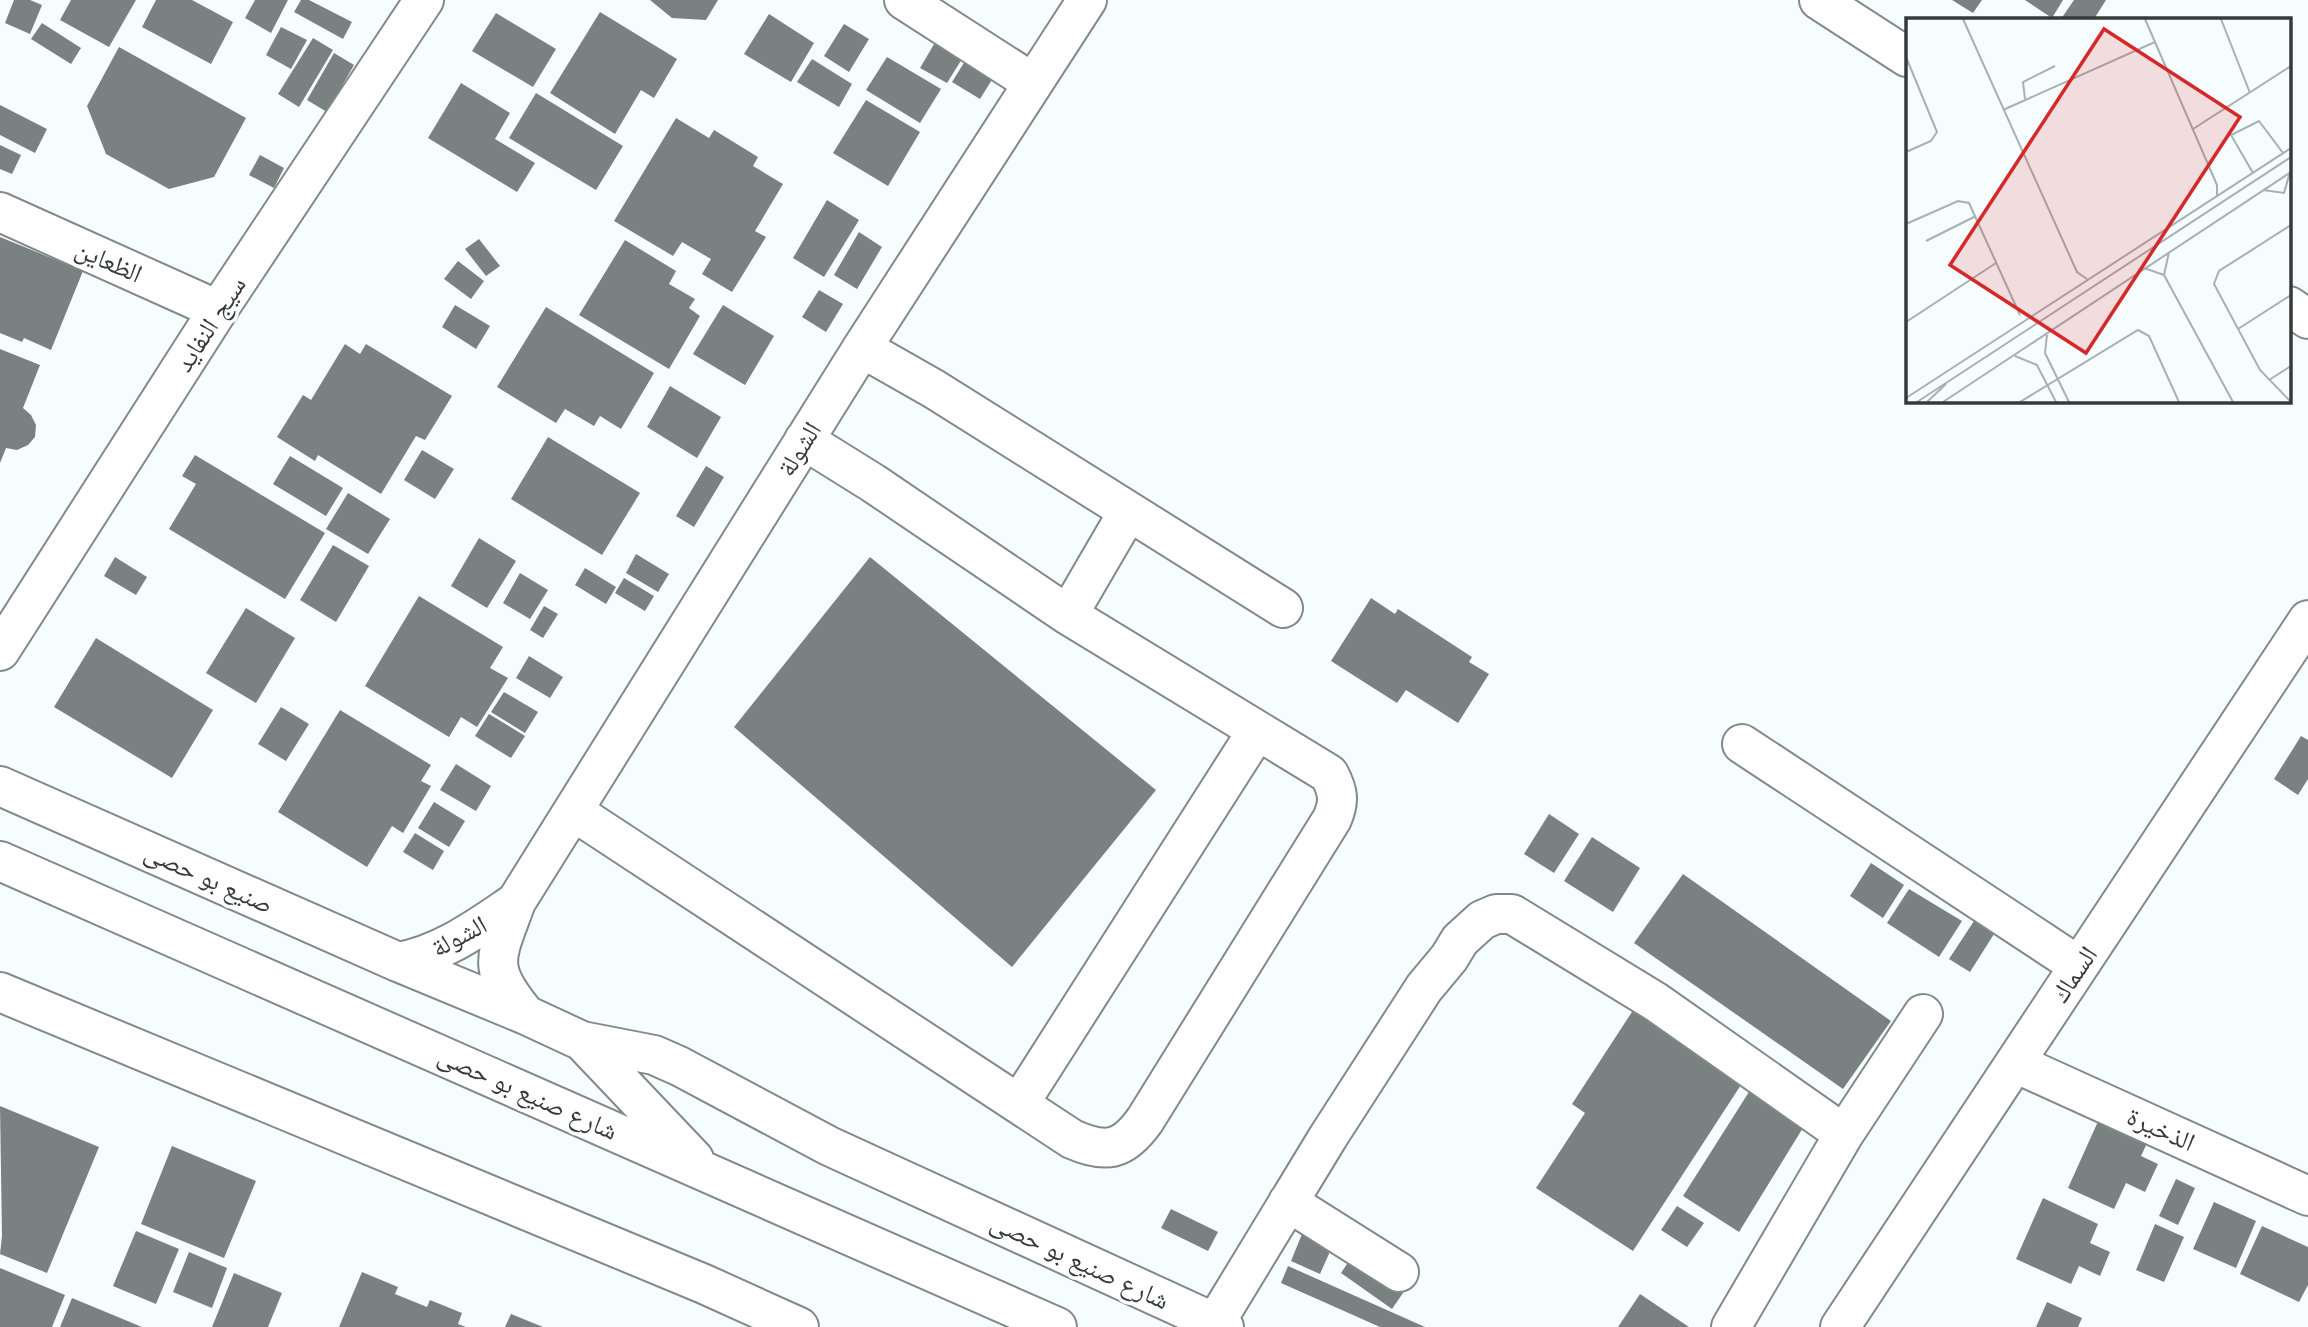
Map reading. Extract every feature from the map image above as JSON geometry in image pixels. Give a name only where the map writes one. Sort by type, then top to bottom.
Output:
[{"type":"street","name":"سيج النفايد","points":[[0,651],[14,601],[218,310],[424,0]]},
{"type":"street","points":[[904,0],[1033,83]]},
{"type":"street","name":"الشولة","points":[[526,1015],[503,984],[498,970],[499,950],[516,902],[862,348],[1087,0]]},
{"type":"street","points":[[1819,0],[1906,56]]},
{"type":"street","name":"الظعاين","points":[[0,212],[218,310]]},
{"type":"street","points":[[2290,307],[2308,319]]},
{"type":"street","points":[[862,348],[934,389],[1283,608]]},
{"type":"street","points":[[573,811],[1072,1139],[1091,1148],[1113,1148],[1133,1138],[1145,1120],[1332,819],[1338,804],[1337,788],[1329,774],[1068,615],[873,483],[804,440]]},
{"type":"street","points":[[1068,615],[1128,512]]},
{"type":"street","name":"السماك","points":[[1840,1327],[2308,620]]},
{"type":"street","points":[[1019,1104],[1257,731]]},
{"type":"street","points":[[1742,744],[2079,966]]},
{"type":"street","name":"صنيع بو حصى","points":[[7,787],[398,962]]},
{"type":"street","name":"شارع صنيع بو حصى","points":[[0,861],[1057,1327]]},
{"type":"street","name":"الشولة","points":[[398,962],[414,959],[465,937],[516,902]]},
{"type":"street","points":[[1220,1325],[1328,1137],[1424,988],[1460,940],[1482,920],[1496,914],[1512,914],[1656,1002],[1844,1133]]},
{"type":"street","name":"شارع صنيع بو حصى","points":[[398,962],[582,1041],[654,1055],[679,1066],[829,1146],[1220,1325]]},
{"type":"street","points":[[0,992],[704,1284],[799,1327]]},
{"type":"street","points":[[1731,1327],[1844,1133],[1923,1014]]},
{"type":"street","points":[[582,1041],[705,1171]]},
{"type":"street","name":"الذخيرة","points":[[2015,1063],[2308,1196]]},
{"type":"street","points":[[1289,1202],[1399,1272]]},
{"type":"building","points":[[14,0],[30,0],[42,5],[30,34],[5,23]]},
{"type":"building","points":[[71,0],[136,0],[109,47],[60,20]]},
{"type":"building","points":[[156,0],[192,0],[233,22],[211,64],[142,27]]},
{"type":"building","points":[[255,0],[288,0],[271,33],[245,18]]},
{"type":"building","points":[[301,0],[309,0],[352,22],[343,39],[294,12]]},
{"type":"building","points":[[650,0],[718,0],[706,20],[672,18]]},
{"type":"building","points":[[1952,0],[1982,0],[1973,13]]},
{"type":"building","points":[[2025,0],[2063,0],[2052,18]]},
{"type":"building","points":[[2074,0],[2106,0],[2095,18],[2062,18]]},
{"type":"building","points":[[600,12],[677,59],[654,98],[641,90],[615,134],[550,93]]},
{"type":"building","points":[[496,13],[556,49],[533,87],[472,51]]},
{"type":"building","points":[[769,14],[814,43],[791,82],[744,54]]},
{"type":"building","points":[[42,23],[81,48],[71,64],[31,39]]},
{"type":"building","points":[[844,24],[869,39],[849,72],[824,56]]},
{"type":"building","points":[[281,27],[307,40],[291,69],[266,55]]},
{"type":"building","points":[[940,34],[967,51],[947,83],[920,68]]},
{"type":"building","points":[[313,38],[333,50],[299,107],[278,94]]},
{"type":"building","points":[[119,47],[246,118],[214,177],[169,189],[106,154],[87,106]]},
{"type":"building","points":[[334,53],[354,65],[327,112],[307,100]]},
{"type":"building","points":[[970,53],[998,70],[980,99],[952,82]]},
{"type":"building","points":[[887,57],[941,89],[920,123],[866,90]]},
{"type":"building","points":[[812,59],[852,84],[839,107],[797,82]]},
{"type":"building","points":[[461,83],[510,113],[495,139],[535,163],[517,192],[428,138]]},
{"type":"building","points":[[536,93],[623,146],[596,190],[509,138]]},
{"type":"building","points":[[866,100],[920,132],[888,186],[833,153]]},
{"type":"building","points":[[0,105],[47,129],[35,153],[0,135]]},
{"type":"building","points":[[676,118],[709,138],[714,130],[758,157],[753,166],[783,184],[755,231],[766,237],[732,292],[702,274],[711,259],[682,242],[673,256],[614,221]]},
{"type":"building","points":[[0,145],[21,155],[12,174],[0,169]]},
{"type":"building","points":[[260,155],[284,168],[274,188],[249,175]]},
{"type":"building","points":[[827,200],[859,220],[824,277],[793,258]]},
{"type":"building","points":[[859,232],[882,247],[857,289],[834,275]]},
{"type":"building","points":[[0,237],[83,271],[51,350],[24,338],[22,342],[0,333]]},
{"type":"building","points":[[479,239],[500,266],[486,276],[465,249]]},
{"type":"building","points":[[625,240],[676,271],[669,284],[695,299],[689,308],[700,316],[669,369],[579,315]]},
{"type":"building","points":[[458,261],[484,281],[471,299],[444,279]]},
{"type":"building","points":[[819,290],[843,304],[826,332],[802,317]]},
{"type":"building","points":[[455,305],[490,326],[476,349],[442,327]]},
{"type":"building","points":[[723,305],[774,336],[745,385],[693,354]]},
{"type":"building","points":[[546,307],[654,373],[621,429],[600,416],[594,426],[565,409],[556,423],[497,387]]},
{"type":"building","points":[[345,344],[360,354],[366,344],[452,396],[425,440],[416,436],[381,494],[318,455],[315,461],[277,437],[303,395],[311,400]]},
{"type":"building","points":[[0,349],[40,365],[23,408],[31,415],[36,425],[35,437],[28,445],[17,450],[6,448],[0,463]]},
{"type":"building","points":[[670,386],[721,417],[697,458],[647,427]]},
{"type":"building","points":[[548,437],[640,493],[602,555],[511,499]]},
{"type":"building","points":[[422,450],[454,469],[435,499],[404,480]]},
{"type":"building","points":[[195,455],[325,533],[285,599],[169,529],[196,484],[182,476]]},
{"type":"building","points":[[290,456],[343,488],[326,516],[273,484]]},
{"type":"building","points":[[706,466],[724,477],[694,527],[676,516]]},
{"type":"building","points":[[348,493],[390,519],[368,554],[326,529]]},
{"type":"building","points":[[479,538],[516,561],[487,608],[451,586]]},
{"type":"building","points":[[333,545],[369,566],[336,622],[300,600]]},
{"type":"building","points":[[636,554],[669,574],[658,592],[626,573]]},
{"type":"building","points":[[115,557],[147,577],[136,595],[104,576]]},
{"type":"building","points":[[870,557],[1156,790],[1012,967],[734,727]]},
{"type":"building","points":[[585,568],[616,587],[606,604],[575,585]]},
{"type":"building","points":[[520,573],[548,590],[530,619],[503,603]]},
{"type":"building","points":[[624,578],[654,596],[645,611],[615,593]]},
{"type":"building","points":[[419,596],[503,647],[490,668],[508,678],[477,727],[461,717],[449,737],[365,686]]},
{"type":"building","points":[[1371,598],[1395,614],[1398,609],[1472,657],[1469,662],[1489,674],[1458,723],[1406,690],[1397,703],[1331,661]]},
{"type":"building","points":[[544,606],[558,614],[543,638],[530,630]]},
{"type":"building","points":[[246,608],[295,638],[256,703],[206,673]]},
{"type":"building","points":[[96,638],[213,710],[172,778],[54,707]]},
{"type":"building","points":[[529,656],[563,677],[550,698],[516,678]]},
{"type":"building","points":[[504,692],[538,712],[525,733],[491,712]]},
{"type":"building","points":[[281,707],[309,724],[286,761],[258,744]]},
{"type":"building","points":[[340,710],[431,765],[421,781],[431,786],[403,833],[392,826],[367,867],[278,812]]},
{"type":"building","points":[[489,714],[525,736],[511,758],[475,736]]},
{"type":"building","points":[[2301,736],[2308,740],[2308,779],[2298,795],[2274,779]]},
{"type":"building","points":[[456,764],[491,786],[476,811],[440,790]]},
{"type":"building","points":[[434,802],[465,821],[449,847],[418,828]]},
{"type":"building","points":[[1549,814],[1579,834],[1554,873],[1524,854]]},
{"type":"building","points":[[415,833],[444,851],[433,870],[403,852]]},
{"type":"building","points":[[1592,837],[1640,868],[1613,912],[1564,881]]},
{"type":"building","points":[[1871,863],[1904,885],[1883,918],[1850,896]]},
{"type":"building","points":[[1683,874],[1891,1021],[1843,1089],[1634,943]]},
{"type":"building","points":[[1909,889],[1962,921],[1939,957],[1887,923]]},
{"type":"building","points":[[1974,921],[1994,934],[1970,972],[1949,959]]},
{"type":"building","points":[[1641,998],[1750,1071],[1633,1251],[1536,1188],[1585,1113],[1572,1104]]},
{"type":"building","points":[[1754,1084],[1809,1118],[1739,1232],[1683,1196]]},
{"type":"building","points":[[0,1106],[99,1147],[47,1273],[0,1254]]},
{"type":"building","points":[[2100,1117],[2149,1139],[2141,1156],[2158,1164],[2145,1192],[2126,1183],[2114,1209],[2068,1188]]},
{"type":"building","points":[[172,1146],[256,1181],[224,1258],[141,1224]]},
{"type":"building","points":[[2176,1179],[2195,1188],[2178,1225],[2159,1216]]},
{"type":"building","points":[[2043,1198],[2098,1224],[2090,1243],[2110,1252],[2100,1276],[2079,1266],[2071,1284],[2016,1259]]},
{"type":"building","points":[[2214,1202],[2256,1221],[2236,1268],[2193,1249]]},
{"type":"building","points":[[1677,1206],[1704,1223],[1687,1247],[1661,1230]]},
{"type":"building","points":[[1171,1209],[1218,1232],[1208,1251],[1161,1228]]},
{"type":"building","points":[[2155,1224],[2184,1237],[2164,1282],[2136,1270]]},
{"type":"building","points":[[2262,1226],[2308,1247],[2308,1285],[2299,1302],[2240,1274]]},
{"type":"building","points":[[136,1231],[179,1249],[156,1304],[113,1286]]},
{"type":"building","points":[[1302,1234],[1332,1247],[1320,1274],[1291,1261]]},
{"type":"building","points":[[189,1252],[227,1268],[212,1308],[173,1292]]},
{"type":"building","points":[[1351,1258],[1403,1293],[1392,1309],[1341,1273]]},
{"type":"building","points":[[1288,1266],[1425,1327],[1380,1327],[1281,1283]]},
{"type":"building","points":[[0,1268],[65,1295],[52,1327],[0,1327]]},
{"type":"building","points":[[362,1272],[398,1287],[395,1294],[427,1307],[430,1300],[462,1313],[458,1324],[466,1327],[339,1327]]},
{"type":"building","points":[[234,1273],[282,1293],[268,1327],[212,1327]]},
{"type":"building","points":[[1640,1294],[1689,1327],[1618,1327]]},
{"type":"building","points":[[72,1298],[142,1327],[60,1327]]},
{"type":"building","points":[[2047,1302],[2082,1318],[2078,1327],[2036,1327]]},
{"type":"building","points":[[511,1314],[543,1327],[505,1327]]}]
